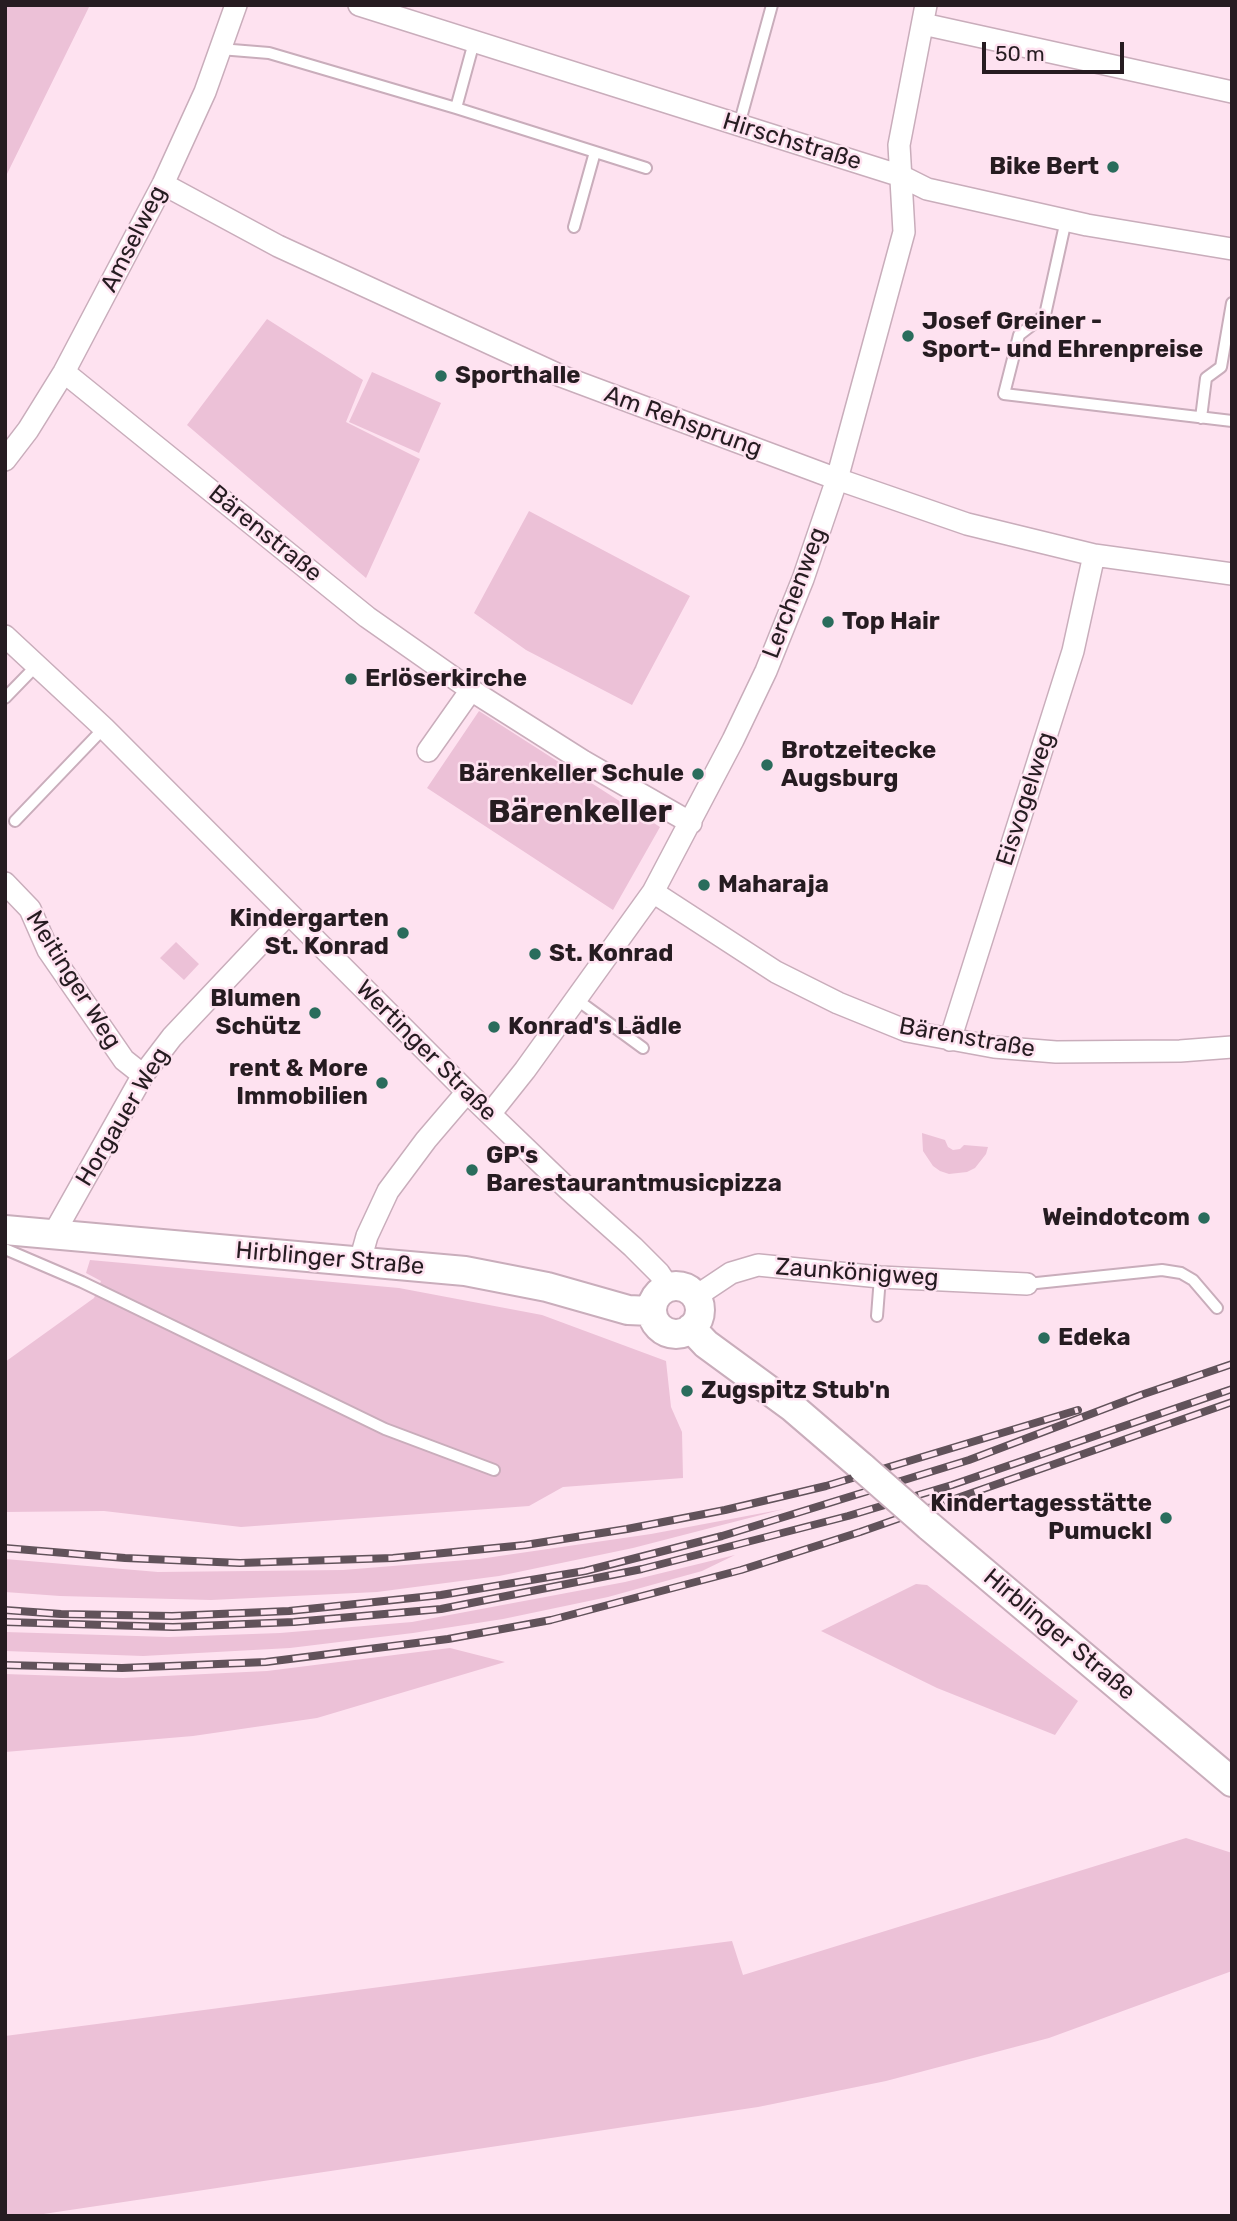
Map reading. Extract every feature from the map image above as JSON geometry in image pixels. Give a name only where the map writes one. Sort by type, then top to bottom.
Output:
[{"type":"street","name":"Amselweg","points":[[5,460],[29,430],[64,372],[163,184],[205,92],[236,5]]},
{"type":"street","name":"Hirschstraße","points":[[359,5],[901,176],[927,189],[1066,220],[1232,249]]},
{"type":"street","points":[[923,10],[1232,92]]},
{"type":"street","name":"Lerchenweg","points":[[490,1114],[653,892],[691,823],[766,671],[803,579],[837,479],[904,232],[899,145],[923,10]]},
{"type":"street","name":"Am Rehsprung","points":[[163,184],[278,246],[561,376],[837,479],[967,524],[1094,555],[1232,574]]},
{"type":"street","name":"Bärenstraße","points":[[64,372],[367,617],[471,690],[583,761],[691,823]]},
{"type":"street","name":"Eisvogelweg","points":[[950,1040],[1073,651],[1094,555]]},
{"type":"street","name":"Wertinger Straße","points":[[5,636],[104,728],[467,1092],[633,1247],[669,1287]]},
{"type":"street","points":[[428,751],[471,690]]},
{"type":"street","name":"Meitinger Weg","points":[[5,883],[30,909],[48,950],[124,1060],[143,1075]]},
{"type":"street","name":"Bärenstraße","points":[[653,892],[748,956],[838,1003],[890,1026],[950,1040],[1056,1052],[1180,1051],[1232,1047]]},
{"type":"street","name":"Horgauer Weg","points":[[53,1235],[143,1075],[172,1037],[288,914]]},
{"type":"street","points":[[360,1261],[367,1236],[388,1191],[426,1140],[467,1092]]},
{"type":"street","name":"Hirblinger Straße","points":[[5,1230],[465,1271],[503,1277],[628,1310],[652,1311]]},
{"type":"street","name":"Zaunkönigweg","points":[[695,1297],[731,1273],[758,1265],[880,1276],[1027,1284]]},
{"type":"street","points":[[669,1287],[685,1288],[695,1297],[699,1317],[691,1328],[679,1334],[663,1331],[657,1326],[652,1311],[656,1296],[669,1287]]},
{"type":"street","name":"Hirblinger Straße","points":[[691,1328],[706,1344],[792,1407],[1232,1782]]},
{"type":"lane","points":[[739,125],[772,5]]},
{"type":"lane","points":[[456,108],[474,42]]},
{"type":"lane","points":[[220,49],[269,53],[646,168]]},
{"type":"lane","points":[[574,228],[595,152]]},
{"type":"lane","points":[[1066,220],[1045,315],[1019,335],[1004,394],[1232,421]]},
{"type":"lane","points":[[1201,418],[1206,378],[1221,367],[1232,303]]},
{"type":"lane","points":[[5,698],[37,665]]},
{"type":"lane","points":[[15,821],[104,728]]},
{"type":"lane","points":[[576,999],[643,1048]]},
{"type":"lane","points":[[5,1249],[93,1288],[385,1429],[495,1470]]},
{"type":"lane","points":[[1027,1284],[1162,1270],[1181,1273],[1193,1280],[1217,1308]]},
{"type":"lane","points":[[877,1316],[880,1276]]},
{"type":"shaded area","points":[[5,5],[90,5],[5,178]]},
{"type":"shaded area","points":[[267,319],[363,380],[346,422],[420,459],[366,578],[187,425]]},
{"type":"shaded area","points":[[372,372],[441,403],[419,453],[349,422]]},
{"type":"shaded area","points":[[529,511],[690,596],[632,705],[526,650],[474,613]]},
{"type":"shaded area","points":[[479,711],[660,827],[613,910],[427,788]]},
{"type":"shaded area","points":[[176,942],[199,964],[184,980],[160,958]]},
{"type":"shaded area","points":[[922,1133],[945,1140],[953,1150],[964,1145],[988,1147],[975,1168],[949,1174],[933,1166],[923,1151]]},
{"type":"shaded area","points":[[90,1260],[399,1288],[542,1315],[666,1361],[671,1407],[682,1432],[683,1478],[563,1487],[529,1506],[241,1527],[104,1511],[5,1512],[5,1362],[94,1298],[101,1281],[86,1273]]},
{"type":"shaded area","points":[[784,1509],[633,1548],[499,1576],[377,1592],[211,1600],[5,1592],[5,1559],[158,1572],[343,1570],[479,1559],[651,1534]]},
{"type":"shaded area","points":[[735,1555],[702,1571],[608,1597],[503,1619],[413,1633],[290,1648],[143,1656],[5,1651],[5,1632],[169,1637],[280,1633],[412,1622],[625,1582]]},
{"type":"shaded area","points":[[916,1584],[927,1585],[1078,1701],[1055,1735],[937,1688],[821,1631]]},
{"type":"shaded area","points":[[450,1648],[505,1662],[317,1718],[193,1736],[5,1752],[5,1674],[123,1678],[267,1671]]},
{"type":"shaded area","points":[[1186,1838],[1232,1853],[1232,1971],[1049,2038],[886,2081],[758,2107],[30,2216],[5,2216],[5,2036],[732,1941],[743,1975]]},
{"type":"railway","points":[[5,1610],[172,1616],[289,1611],[441,1595],[585,1571],[722,1536],[969,1460],[1232,1364]]},
{"type":"railway","points":[[5,1622],[173,1627],[294,1622],[441,1609],[642,1569],[848,1516],[952,1485],[1232,1389]]},
{"type":"railway","points":[[5,1665],[122,1668],[266,1662],[448,1639],[551,1620],[741,1570],[860,1532],[1232,1402]]},
{"type":"railway","points":[[5,1548],[125,1558],[240,1563],[393,1558],[525,1545],[725,1510],[826,1486],[1078,1410]]},
{"type":"place","name":"Bike Bert","points":[[1113,167]]},
{"type":"place","name":"Josef Greiner - Sport- und Ehrenpreise","points":[[908,336]]},
{"type":"place","name":"Sporthalle","points":[[441,376]]},
{"type":"place","name":"Top Hair","points":[[828,622]]},
{"type":"place","name":"Erlöserkirche","points":[[351,679]]},
{"type":"place","name":"Brotzeitecke Augsburg","points":[[767,765]]},
{"type":"place","name":"Bärenkeller Schule","points":[[698,774]]},
{"type":"place","name":"Maharaja","points":[[704,885]]},
{"type":"place","name":"Kindergarten St. Konrad","points":[[403,933]]},
{"type":"place","name":"St. Konrad","points":[[535,954]]},
{"type":"place","name":"Blumen Schütz","points":[[315,1013]]},
{"type":"place","name":"Konrad's Lädle","points":[[494,1027]]},
{"type":"place","name":"rent & More Immobilien","points":[[382,1083]]},
{"type":"place","name":"GP's Barestaurantmusicpizza","points":[[472,1170]]},
{"type":"place","name":"Weindotcom","points":[[1204,1218]]},
{"type":"place","name":"Edeka","points":[[1044,1338]]},
{"type":"place","name":"Zugspitz Stub'n","points":[[687,1391]]},
{"type":"place","name":"Kindertagesstätte Pumuckl","points":[[1166,1518]]},
{"type":"district","name":"Bärenkeller","points":[[580,813]]}]
